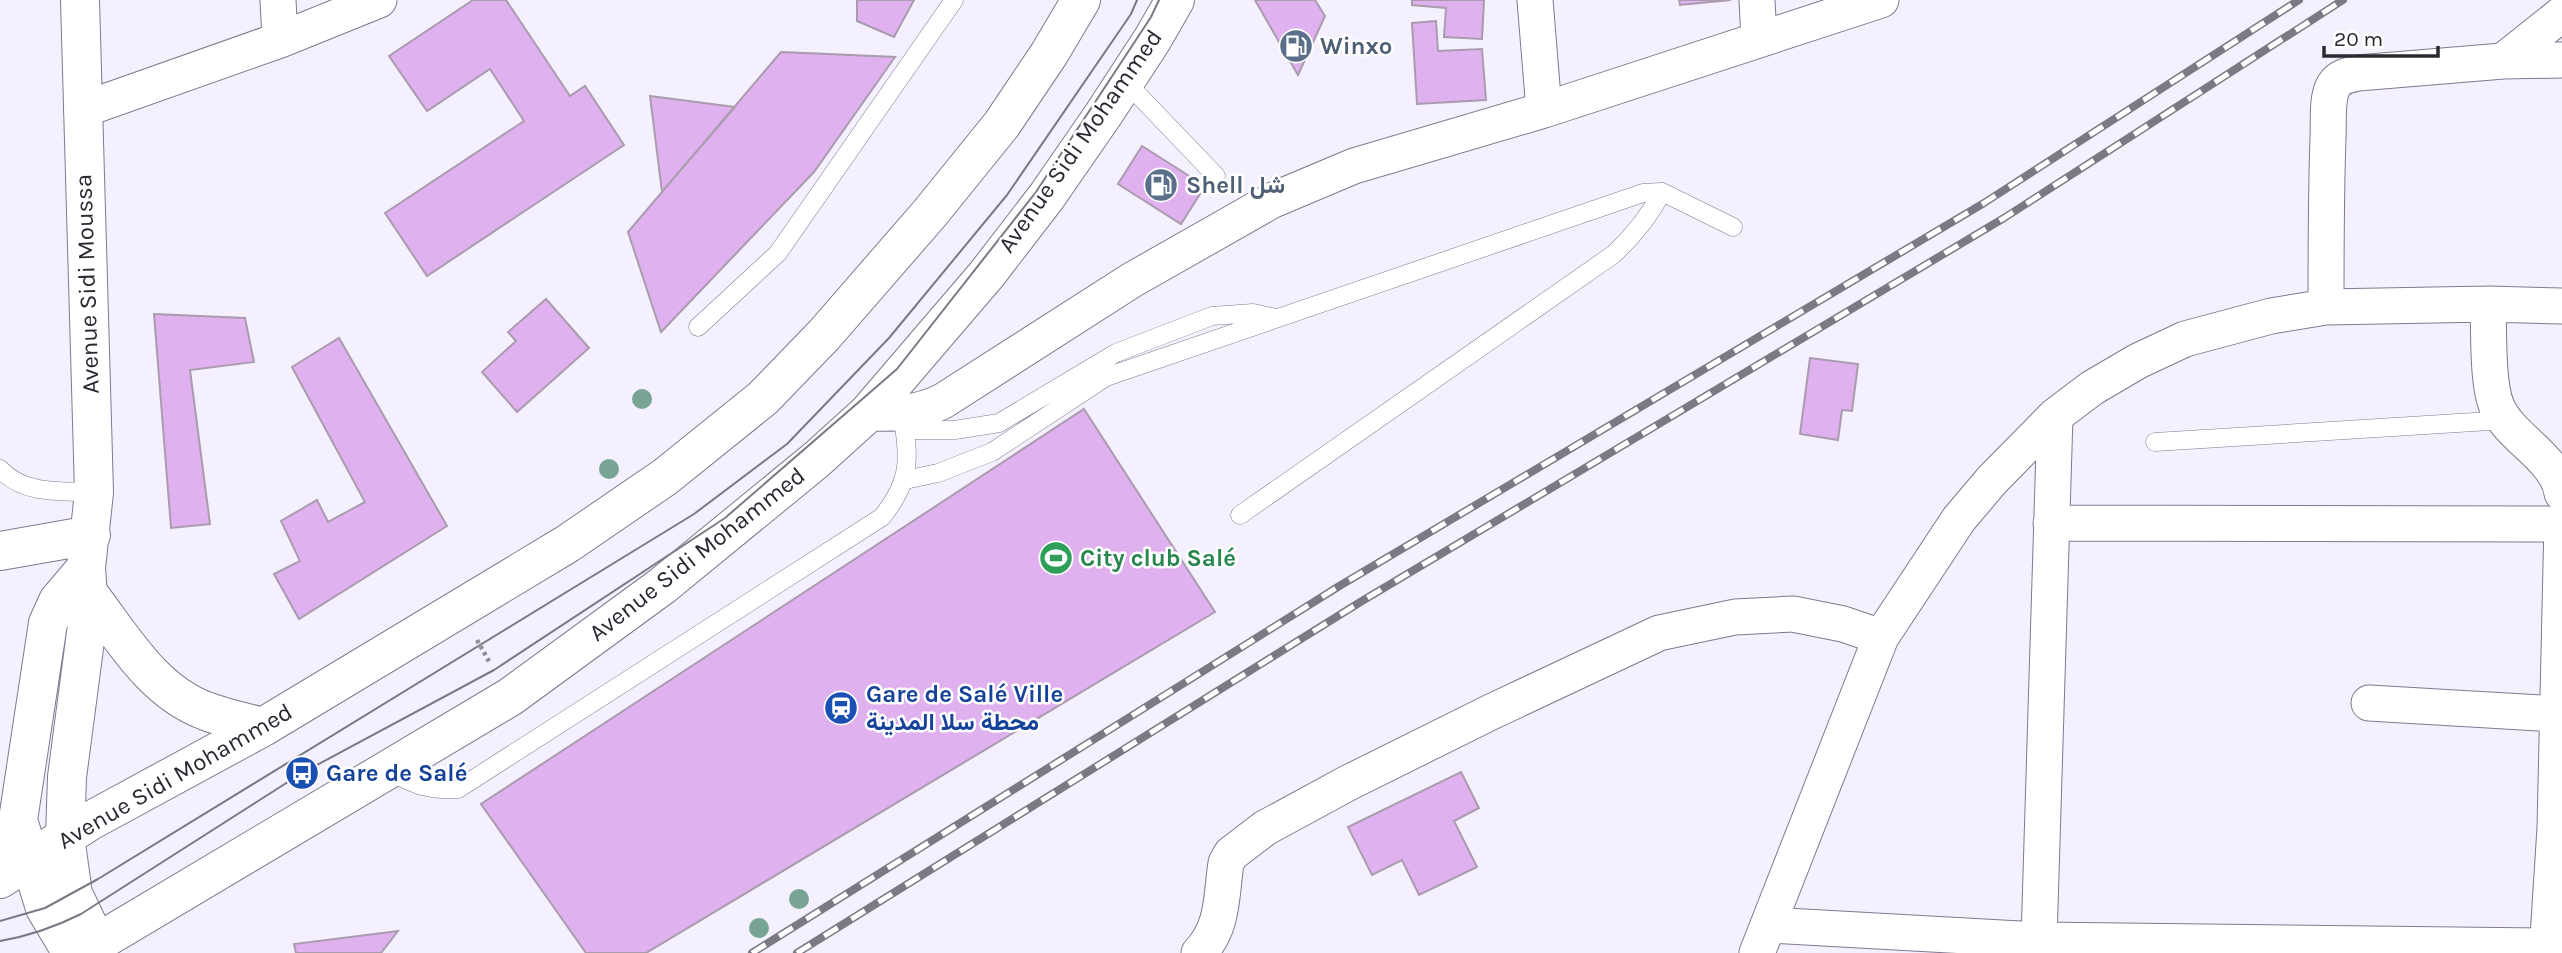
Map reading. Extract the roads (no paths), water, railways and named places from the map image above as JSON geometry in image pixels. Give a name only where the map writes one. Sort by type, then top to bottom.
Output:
[{"type":"main road","name":"Avenue Sidi Moussa","points":[[80,0],[94,492],[87,626],[67,777],[65,837],[83,950]]},
{"type":"main road","name":"Avenue Sidi Mohammed","points":[[9,865],[65,837],[263,727],[567,544],[665,477],[763,398],[824,335],[930,213],[994,134],[1049,54],[1081,0]]},
{"type":"main road","name":"Avenue Sidi Mohammed","points":[[83,950],[510,697],[662,586],[816,460],[891,419],[987,274],[1047,196],[1125,81],[1175,0]]},
{"type":"main road","points":[[0,551],[89,566],[159,683],[205,711],[263,727]]},
{"type":"main road","points":[[83,950],[9,865],[48,623],[58,601],[89,566]]},
{"type":"street","points":[[278,0],[280,40]]},
{"type":"street","points":[[82,110],[280,40],[379,0]]},
{"type":"street","points":[[1535,0],[1544,110]]},
{"type":"street","points":[[1757,0],[1759,39]]},
{"type":"street","points":[[891,419],[943,401],[1132,280],[1271,201],[1354,166],[1544,110],[1881,0]]},
{"type":"street","points":[[2503,61],[2562,14]]},
{"type":"street","points":[[2326,307],[2329,111],[2331,92],[2336,82],[2343,76],[2358,73],[2503,61],[2562,60]]},
{"type":"street","points":[[2488,304],[2492,378],[2497,407],[2562,486]]},
{"type":"street","points":[[2050,523],[2562,523],[2551,939],[1864,942],[1763,939],[1881,637],[1959,519],[1992,480],[2055,416],[2138,361],[2185,339],[2271,316],[2326,307],[2488,304],[2562,306]]},
{"type":"street","points":[[2039,940],[2055,416]]},
{"type":"street","points":[[1199,953],[1210,942],[1218,924],[1226,863],[1244,842],[1348,783],[1659,633],[1735,617],[1793,614],[1843,624],[1881,637]]},
{"type":"street","points":[[2369,703],[2557,713]]},
{"type":"lane","points":[[698,327],[778,253],[954,0]]},
{"type":"lane","points":[[1125,81],[1216,176]]},
{"type":"lane","points":[[905,480],[938,473],[992,452],[1106,377],[1643,193],[1662,192],[1733,227]]},
{"type":"lane","points":[[1240,514],[1614,254],[1635,234],[1662,192]]},
{"type":"lane","points":[[891,419],[955,430],[999,423],[1116,353],[1197,322],[1227,313],[1253,313],[1278,318]]},
{"type":"lane","points":[[385,769],[413,784],[433,790],[458,789],[882,517],[905,480],[908,465],[891,419]]},
{"type":"lane","points":[[2155,442],[2506,420]]},
{"type":"lane","points":[[0,469],[7,477],[31,488],[94,492]]},
{"type":"tram line","points":[[0,921],[45,908],[98,879],[694,514],[787,444],[889,338],[1007,195],[1131,14],[1137,0]]},
{"type":"tram line","points":[[0,941],[21,937],[81,914],[302,773],[494,670],[725,518],[897,369],[1036,192],[1151,17],[1159,0]]},
{"type":"railway","points":[[752,953],[1341,585],[1984,203],[2299,0]]},
{"type":"railway","points":[[797,953],[1362,601],[2004,218],[2343,0]]},
{"type":"place","name":"Winxo","points":[[1296,46]]},
{"type":"place","name":"Shell شل","points":[[1161,185]]},
{"type":"place","name":"City club Salé","points":[[1056,558]]},
{"type":"place","name":"Gare de Salé Ville محطة سلا المدينة","points":[[841,708]]},
{"type":"place","name":"Gare de Salé","points":[[302,773]]}]
